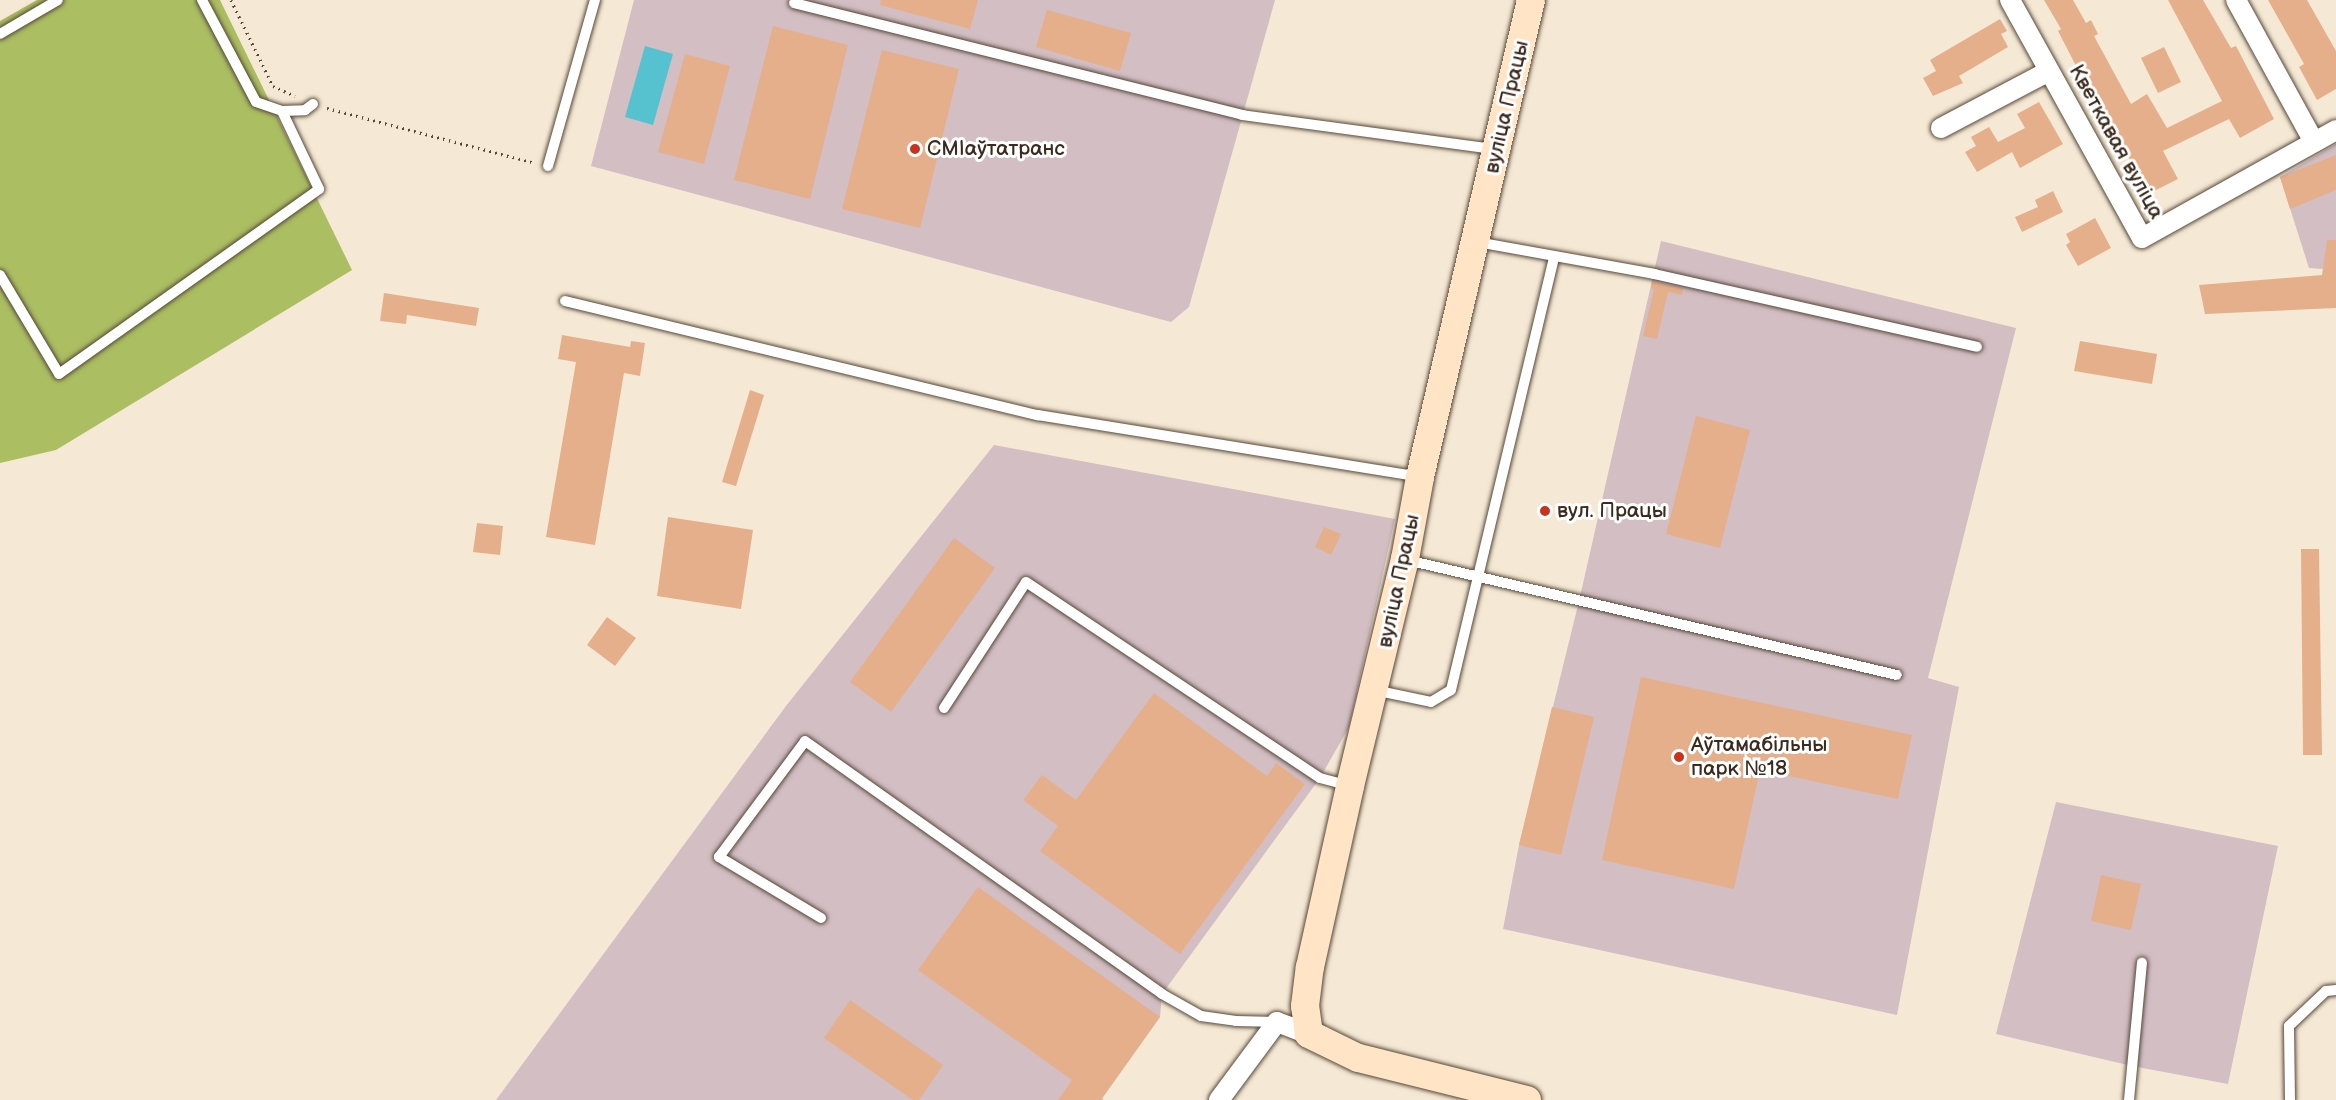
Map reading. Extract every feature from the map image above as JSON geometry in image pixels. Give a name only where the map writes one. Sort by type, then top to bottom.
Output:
[{"type":"street","name":"вуліца Працы","points":[[1310,1034],[1305,1006],[1310,967],[1350,786],[1405,559],[1420,477],[1531,0]]},
{"type":"street","name":"Кветкавая вуліца","points":[[2010,0],[2142,238],[2336,130]]},
{"type":"street","points":[[2236,0],[2314,142]]},
{"type":"street","points":[[1941,128],[2049,72]]},
{"type":"street","points":[[1219,1100],[1277,1022],[1310,1034],[1358,1058],[1527,1100]]},
{"type":"lane","points":[[0,34],[58,0]]},
{"type":"lane","points":[[202,0],[256,102],[282,111],[305,110],[313,104]]},
{"type":"lane","points":[[548,166],[595,0]]},
{"type":"lane","points":[[794,3],[1242,115],[1497,149]]},
{"type":"lane","points":[[0,275],[59,374],[319,189],[282,111]]},
{"type":"lane","points":[[1476,242],[1554,258],[1654,274],[1977,347]]},
{"type":"lane","points":[[1374,690],[1431,702],[1451,690],[1554,258]]},
{"type":"lane","points":[[565,301],[1038,415],[1420,477]]},
{"type":"lane","points":[[1405,559],[1897,675]]},
{"type":"lane","points":[[944,708],[1026,582],[1320,778],[1350,786]]},
{"type":"lane","points":[[821,918],[719,857],[805,741],[1162,994],[1201,1016],[1236,1021],[1277,1022]]},
{"type":"lane","points":[[2129,1100],[2142,963]]},
{"type":"lane","points":[[2290,1100],[2289,1026],[2326,991],[2336,990]]},
{"type":"path","points":[[231,0],[273,86],[313,104],[548,166]]},
{"type":"shaded area","points":[[634,0],[1275,0],[1189,307],[1171,322],[591,166]]},
{"type":"shaded area","points":[[2336,144],[2336,270],[2309,268],[2280,177]]},
{"type":"shaded area","name":"Аўтамабільны парк №18","points":[[1661,241],[2016,328],[1928,678],[1959,687],[1897,1015],[1503,929],[1519,845],[1579,601]]},
{"type":"shaded area","points":[[994,445],[1395,519],[1349,727],[1320,778],[1162,994],[1160,1017],[1102,1098],[1104,1100],[496,1100],[786,706]]},
{"type":"shaded area","points":[[2056,802],[2278,846],[2228,1084],[2132,1066],[1996,1034]]},
{"type":"green space","points":[[37,0],[220,0],[352,270],[56,450],[0,463],[0,21]]},
{"type":"water","points":[[645,46],[673,54],[653,125],[625,117]]},
{"type":"building","points":[[881,0],[978,0],[970,29],[880,5]]},
{"type":"building","points":[[2044,0],[2073,0],[2086,23],[2091,20],[2098,34],[2094,36],[2131,104],[2147,94],[2167,128],[2222,101],[2168,0],[2203,0],[2231,48],[2236,46],[2274,119],[2240,138],[2229,119],[2163,151],[2178,179],[2148,194],[2120,141],[2117,142],[2104,120],[2058,31],[2061,29]]},
{"type":"building","points":[[2268,0],[2307,0],[2336,51],[2336,89],[2317,100],[2299,67],[2304,64]]},
{"type":"building","points":[[1047,10],[1131,33],[1120,71],[1036,47]]},
{"type":"building","points":[[2000,19],[2007,31],[2001,34],[2008,47],[1959,76],[1963,83],[1933,96],[1923,78],[1936,71],[1930,60]]},
{"type":"building","points":[[773,26],[848,45],[810,199],[734,180]]},
{"type":"building","points":[[2164,47],[2181,82],[2158,93],[2141,58]]},
{"type":"building","points":[[882,50],[959,69],[920,228],[842,209]]},
{"type":"building","points":[[685,54],[730,66],[704,164],[658,152]]},
{"type":"building","points":[[2039,102],[2063,144],[2020,168],[2012,152],[1977,172],[1965,152],[1976,146],[1971,137],[1989,127],[1998,142],[2025,128],[2017,114]]},
{"type":"building","points":[[2336,155],[2336,190],[2290,209],[2280,177]]},
{"type":"building","points":[[2053,191],[2063,212],[2022,232],[2015,217],[2038,207],[2035,200]]},
{"type":"building","points":[[2095,218],[2111,248],[2078,266],[2066,245],[2070,242],[2066,234]]},
{"type":"building","points":[[2327,240],[2336,240],[2336,308],[2205,314],[2199,285],[2322,275]]},
{"type":"building","points":[[1652,281],[1683,288],[1682,295],[1668,292],[1657,339],[1643,336],[1654,289],[1651,288]]},
{"type":"building","points":[[384,293],[479,308],[476,326],[407,315],[406,324],[380,321]]},
{"type":"building","points":[[562,335],[630,347],[631,341],[645,343],[640,376],[624,373],[595,545],[546,537],[576,362],[558,359]]},
{"type":"building","points":[[2080,341],[2157,354],[2152,384],[2074,371]]},
{"type":"building","points":[[750,390],[764,395],[736,486],[722,482]]},
{"type":"building","points":[[1696,416],[1750,430],[1720,548],[1666,534]]},
{"type":"building","points":[[668,517],[753,530],[741,609],[657,596]]},
{"type":"building","points":[[477,523],[503,526],[500,555],[473,552]]},
{"type":"building","points":[[1324,527],[1341,534],[1331,555],[1315,547]]},
{"type":"building","points":[[954,538],[995,568],[891,712],[850,682]]},
{"type":"building","points":[[2301,549],[2319,549],[2322,755],[2303,755]]},
{"type":"building","points":[[607,617],[636,638],[615,666],[587,645]]},
{"type":"building","points":[[1641,677],[1912,735],[1898,799],[1760,770],[1734,889],[1602,860]]},
{"type":"building","points":[[1154,693],[1267,776],[1276,763],[1305,784],[1180,954],[1040,851],[1058,826],[1023,800],[1042,775],[1076,800]]},
{"type":"building","points":[[1552,707],[1594,717],[1561,855],[1519,845]]},
{"type":"building","points":[[2101,875],[2141,884],[2131,930],[2091,921]]},
{"type":"building","points":[[978,887],[1160,1017],[1101,1100],[1058,1100],[1072,1080],[918,970]]},
{"type":"building","points":[[850,1000],[943,1065],[919,1100],[913,1100],[824,1038]]},
{"type":"place","name":"СМІаўтатранс","points":[[915,149]]},
{"type":"place","name":"вул. Працы","points":[[1545,511]]},
{"type":"place","name":"Аўтамабільны парк №18","points":[[1679,757]]}]
